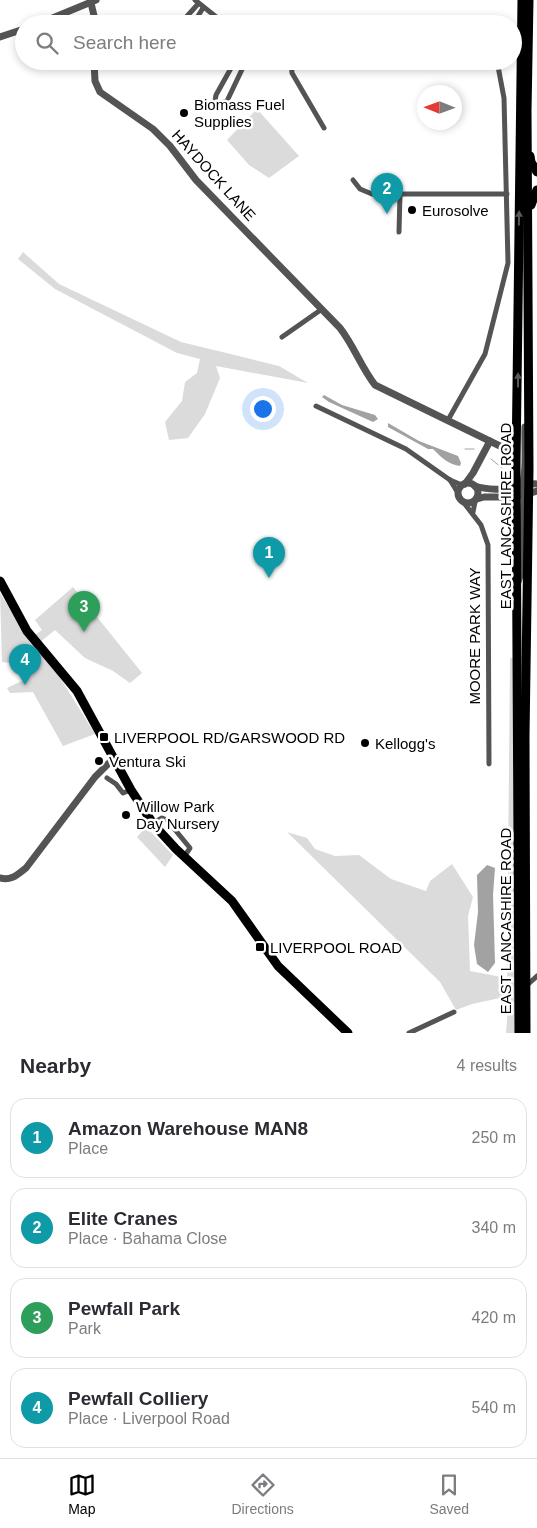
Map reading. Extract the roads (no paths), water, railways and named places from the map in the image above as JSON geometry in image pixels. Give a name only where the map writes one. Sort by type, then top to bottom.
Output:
[{"type":"highway","name":"EAST LANCASHIRE ROAD","points":[[522,0],[522,15]]},
{"type":"highway","name":"EAST LANCASHIRE ROAD","points":[[519,1033],[524,990],[528,378],[526,111],[530,0]]},
{"type":"highway","name":"EAST LANCASHIRE ROAD","points":[[521,70],[518,440],[516,464],[526,489],[518,583],[526,1033]]},
{"type":"highway","points":[[526,111],[531,162],[537,172]]},
{"type":"highway","points":[[528,228],[531,202],[537,190]]},
{"type":"highway","points":[[0,581],[33,639],[77,691],[130,790],[153,823],[184,857],[232,901],[282,970],[348,1033]]},
{"type":"street","points":[[60,15],[93,2],[95,15]]},
{"type":"street","points":[[187,15],[197,2],[213,15]]},
{"type":"street","points":[[199,15],[203,8]]},
{"type":"street","points":[[0,37],[15,32]]},
{"type":"street","name":"HAYDOCK LANE","points":[[94,70],[94,81],[100,92],[152,128],[170,146],[196,180],[322,310],[351,343],[374,385],[502,447],[511,454],[516,464]]},
{"type":"street","points":[[230,70],[216,95],[215,101],[219,104],[228,101],[242,70]]},
{"type":"street","points":[[292,70],[324,128]]},
{"type":"street","points":[[448,420],[485,354],[508,262],[504,98],[499,70]]},
{"type":"street","points":[[353,180],[360,189],[367,193],[507,194]]},
{"type":"street","points":[[400,194],[400,232]]},
{"type":"street","points":[[282,337],[322,310]]},
{"type":"street","points":[[316,406],[406,449],[450,480],[484,488],[526,489]]},
{"type":"street","points":[[502,447],[511,446],[518,440]]},
{"type":"street","points":[[458,492],[469,485],[473,473],[490,441]]},
{"type":"street","points":[[450,480],[458,492],[459,498],[464,503],[526,489]]},
{"type":"street","points":[[469,485],[478,491],[473,512]]},
{"type":"street","name":"MOORE PARK WAY","points":[[464,503],[473,512],[485,532],[488,545],[488,764]]},
{"type":"street","points":[[0,878],[7,880],[16,877],[26,868],[95,777],[113,759]]},
{"type":"street","points":[[108,781],[122,793],[130,790]]},
{"type":"street","points":[[153,823],[162,818],[177,831],[190,848],[184,857]]},
{"type":"street","points":[[524,990],[537,976]]},
{"type":"street","points":[[408,1033],[454,1012]]},
{"type":"waterway","points":[[465,449],[474,449]]},
{"type":"waterway","points":[[491,459],[502,468]]},
{"type":"place","name":"Biomass Fuel Supplies","points":[[184,113]]},
{"type":"place","name":"Eurosolve","points":[[412,210]]},
{"type":"place","name":"Elite Cranes","points":[[387,214]]},
{"type":"place","name":"Amazon Warehouse MAN8","points":[[269,578]]},
{"type":"place","name":"Pewfall Park","points":[[84,632]]},
{"type":"place","name":"Pewfall Colliery","points":[[25,685]]},
{"type":"place","name":"LIVERPOOL RD/GARSWOOD RD","points":[[104,737]]},
{"type":"place","name":"Kellogg's","points":[[365,743]]},
{"type":"place","name":"Ventura Ski","points":[[99,761]]},
{"type":"place","name":"Willow Park Day Nursery","points":[[126,815]]},
{"type":"place","name":"LIVERPOOL ROAD","points":[[260,947]]}]
